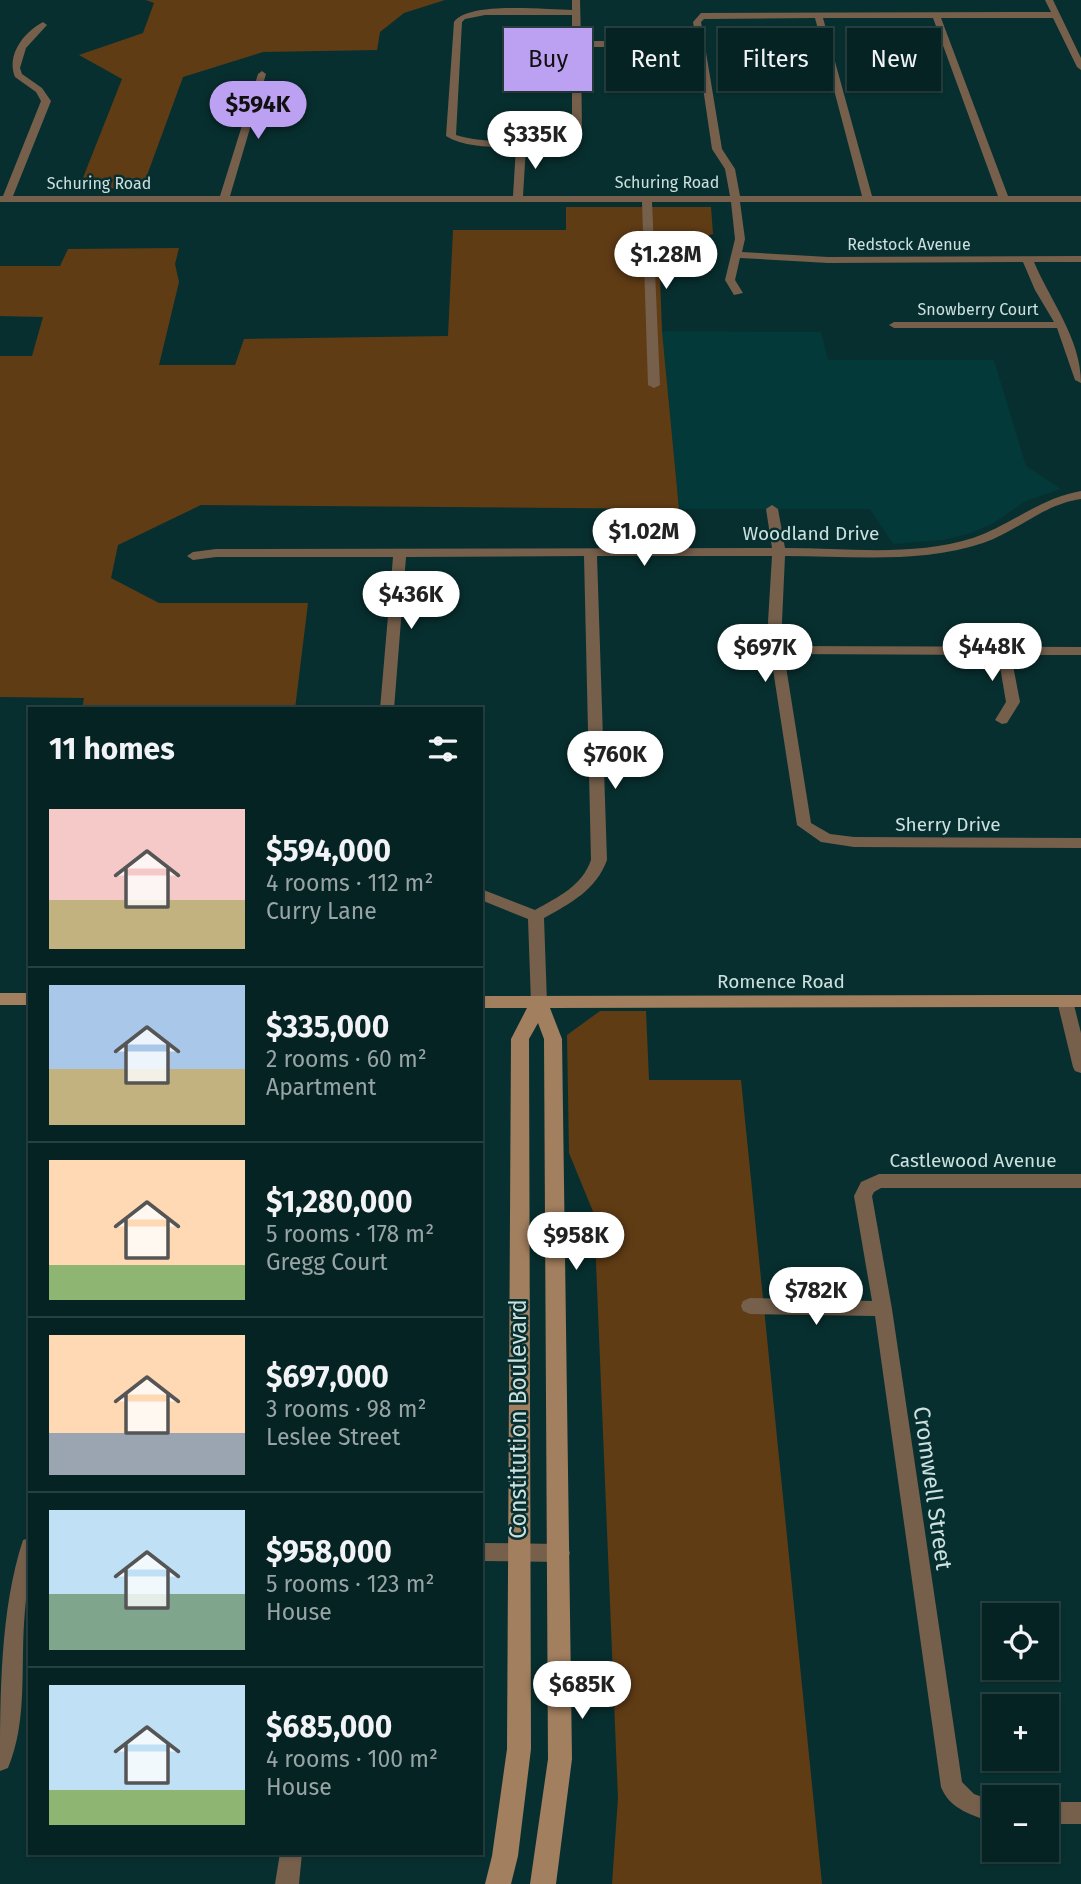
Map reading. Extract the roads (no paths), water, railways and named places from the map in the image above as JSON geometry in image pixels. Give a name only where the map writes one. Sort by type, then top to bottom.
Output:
[{"type":"street","points":[[576,0],[576,28]]},
{"type":"street","points":[[1049,0],[1081,67]]},
{"type":"street","points":[[576,13],[466,15],[458,22],[449,133],[454,138],[472,142],[558,142],[578,135],[577,91]]},
{"type":"street","points":[[818,15],[868,200]]},
{"type":"street","points":[[936,15],[1004,199]]},
{"type":"street","points":[[698,28],[697,22],[701,16],[1056,15]]},
{"type":"street","points":[[4,199],[46,101],[39,90],[13,76],[15,63],[25,40],[43,25]]},
{"type":"street","points":[[704,67],[718,149],[730,169],[735,198],[738,255],[730,280],[738,293]]},
{"type":"street","points":[[224,198],[262,74]]},
{"type":"street","points":[[518,198],[522,142]]},
{"type":"street","points":[[647,198],[654,385]]},
{"type":"street","name":"Schuring Road","points":[[4,199],[1081,199]]},
{"type":"street","name":"Redstock Avenue","points":[[738,255],[828,260],[1081,259]]},
{"type":"street","points":[[1027,259],[1040,290],[1061,325],[1081,380]]},
{"type":"street","name":"Snowberry Court","points":[[894,325],[1061,325]]},
{"type":"street","name":"Woodland Drive","points":[[192,556],[400,551],[897,553],[953,547],[1003,529],[1044,505],[1081,495]]},
{"type":"street","points":[[772,509],[779,552],[775,622],[777,650],[1081,651]]},
{"type":"street","points":[[387,707],[400,551]]},
{"type":"street","points":[[536,916],[575,894],[594,875],[599,860],[590,551]]},
{"type":"street","name":"Sherry Drive","points":[[777,650],[800,813],[804,825],[816,834],[828,839],[854,842],[1081,843]]},
{"type":"street","points":[[1002,720],[1013,702],[1004,651]]},
{"type":"street","points":[[483,895],[536,916]]},
{"type":"street","points":[[536,916],[539,1003]]},
{"type":"street","points":[[0,999],[28,999]]},
{"type":"street","points":[[1073,1001],[1081,1067]]},
{"type":"street","name":"Romence Road","points":[[483,1002],[1073,1001]]},
{"type":"street","name":"Constitution Boulevard","points":[[498,1884],[505,1856],[519,1749],[517,1552],[520,1039],[539,1003]]},
{"type":"street","name":"Constitution Boulevard","points":[[539,1003],[553,1039],[560,1553],[559,1759],[543,1884]]},
{"type":"street","name":"Castlewood Avenue","points":[[867,1187],[879,1181],[1081,1181]]},
{"type":"street","name":"Cromwell Street","points":[[867,1187],[863,1196],[883,1309],[952,1787],[959,1796],[982,1809]]},
{"type":"street","points":[[750,1306],[883,1309]]},
{"type":"street","points":[[483,1552],[560,1553]]},
{"type":"street","points":[[0,1760],[13,1684],[16,1602],[28,1555]]},
{"type":"street","points":[[1059,1813],[1081,1813]]},
{"type":"street","points":[[287,1884],[291,1855]]}]
